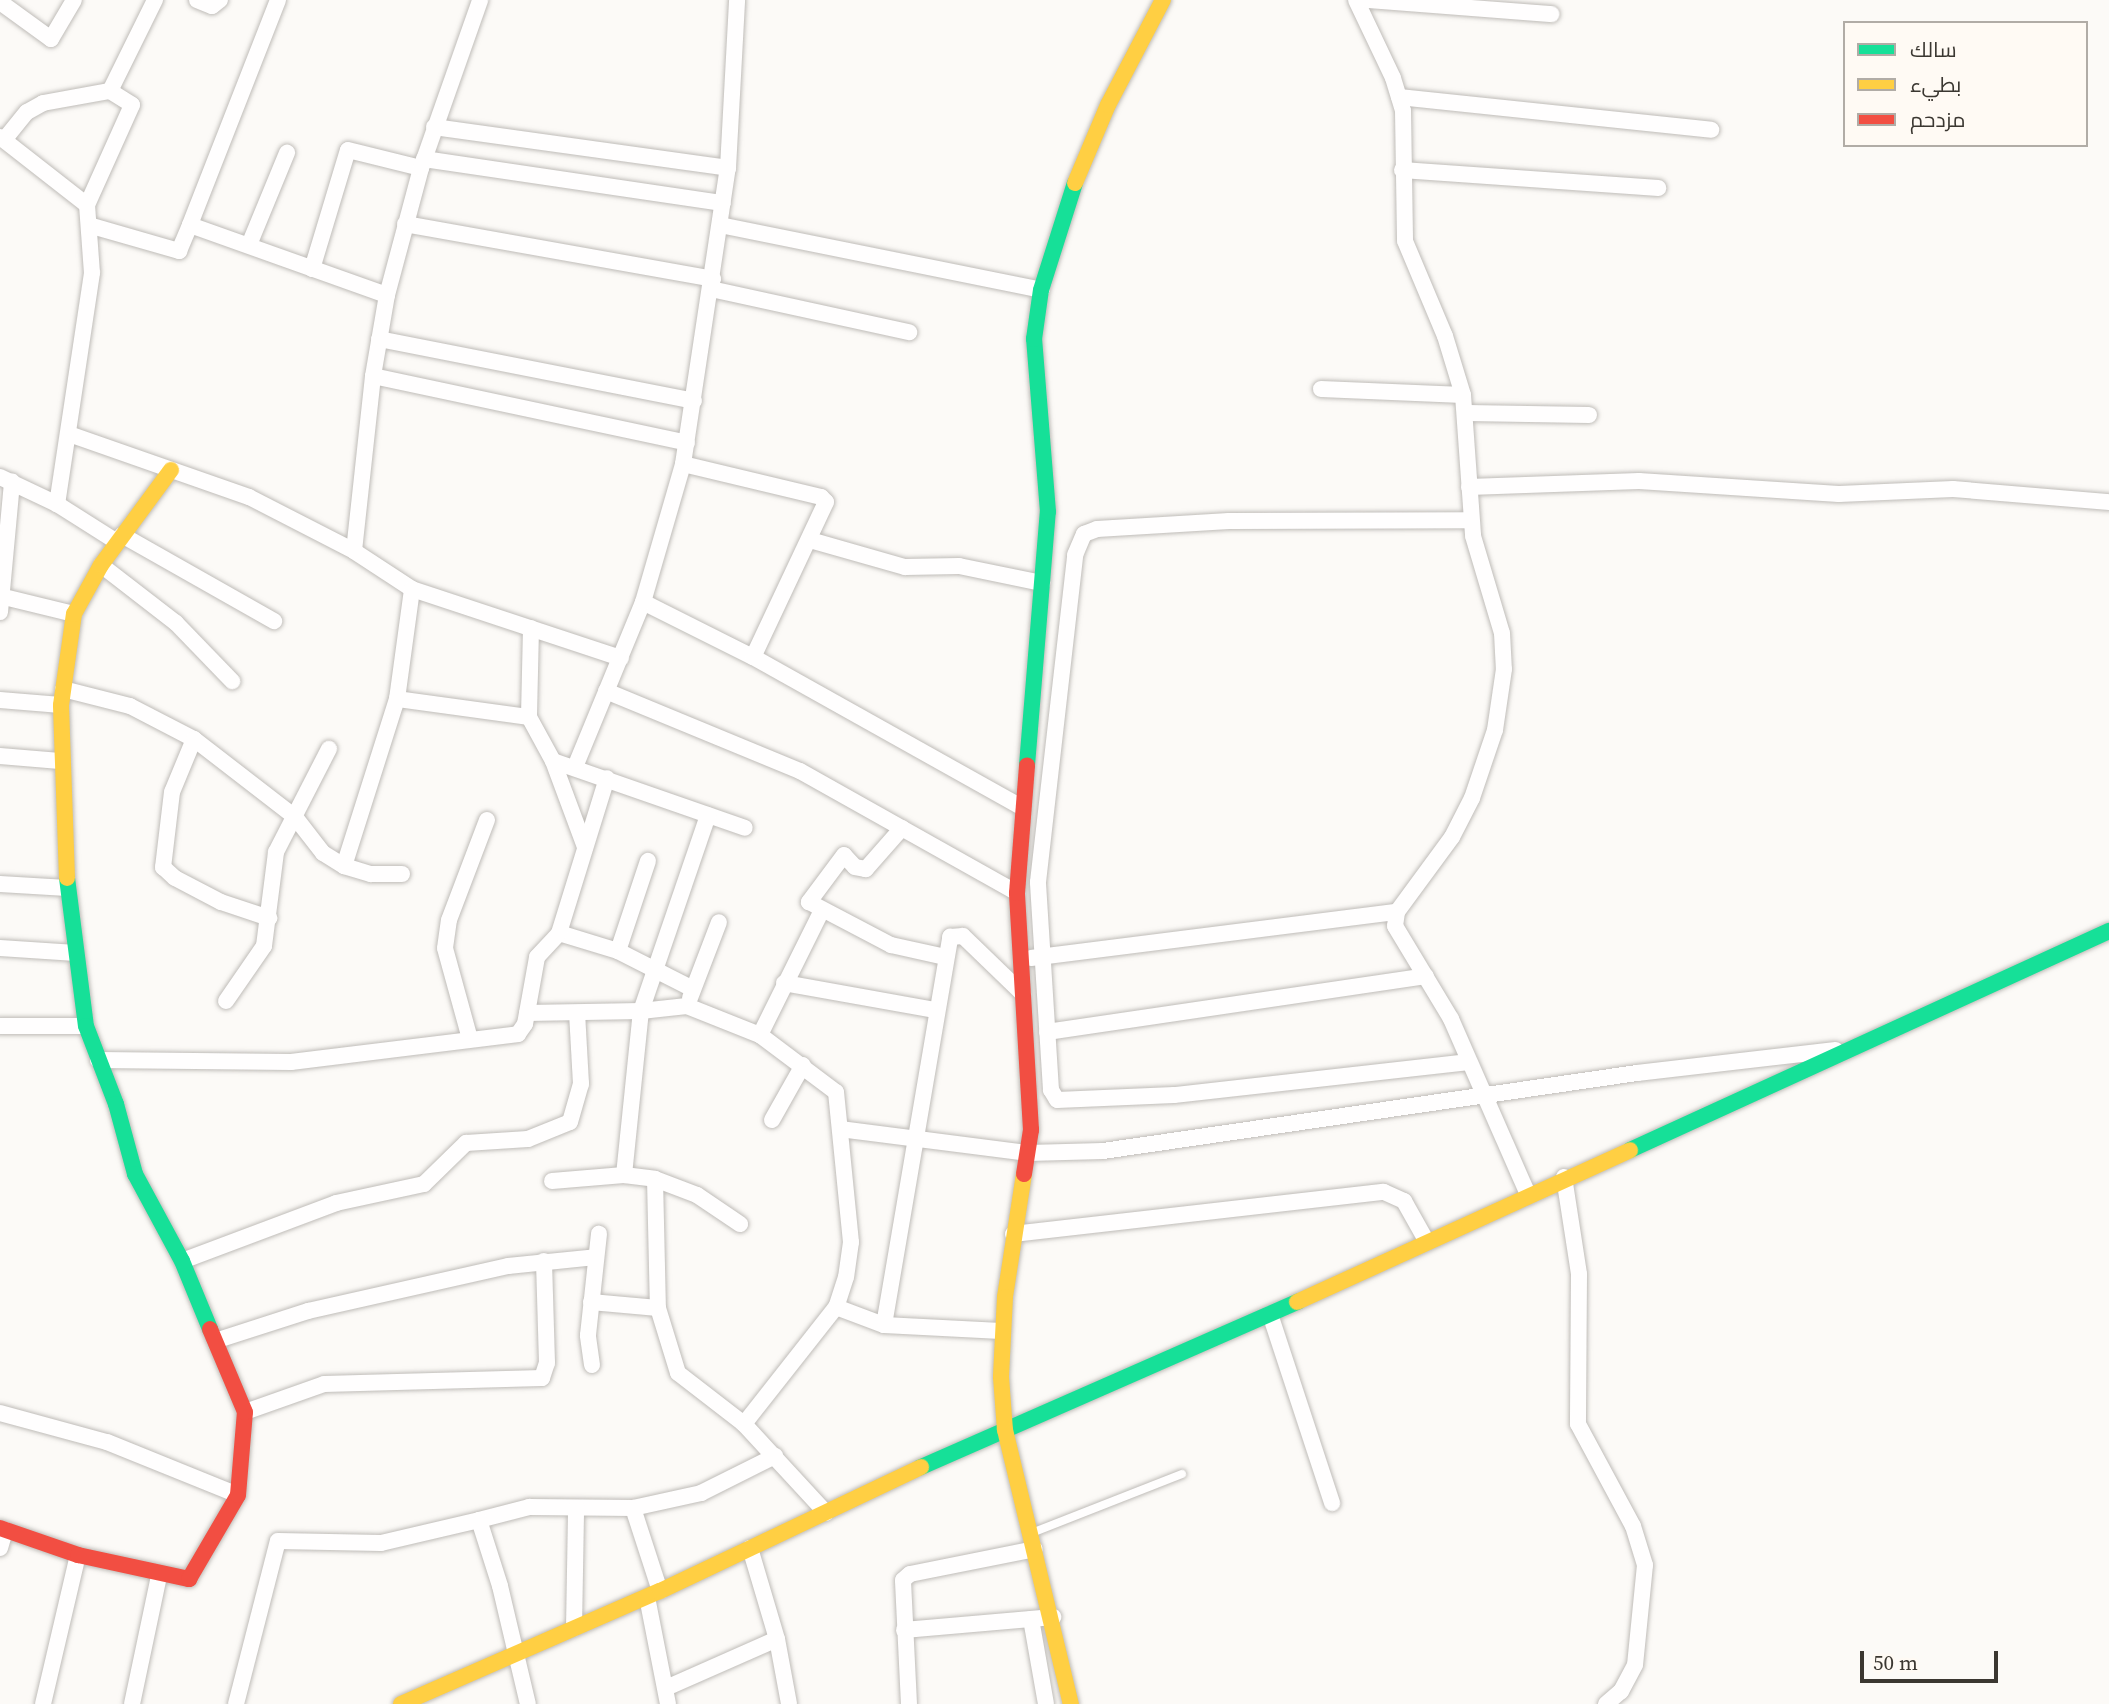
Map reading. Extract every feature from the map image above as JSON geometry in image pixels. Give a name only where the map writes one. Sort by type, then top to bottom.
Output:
[{"type":"street","points":[[0,2],[51,39],[74,0]]},
{"type":"street","points":[[110,91],[155,0]]},
{"type":"street","points":[[197,0],[212,6],[219,0]]},
{"type":"street","points":[[92,226],[179,251],[278,0]]},
{"type":"street","points":[[354,551],[373,376],[387,295],[434,127],[480,0]]},
{"type":"street","points":[[575,767],[643,602],[683,464],[728,168],[737,0]]},
{"type":"street","points":[[1071,1704],[1053,1617],[1004,1430],[1001,1331],[1013,1234],[1028,1153],[1031,1105],[1017,893],[1021,807],[1042,583],[1046,456],[1034,338],[1041,290],[1070,196],[1108,105],[1163,0]]},
{"type":"street","points":[[1356,0],[1399,97],[1405,241],[1445,336],[1463,395],[1467,413],[1471,520],[1502,633],[1502,704],[1472,798],[1452,837],[1396,912],[1396,933],[1426,976],[1469,1062],[1528,1194]]},
{"type":"street","points":[[1367,0],[1551,14]]},
{"type":"street","points":[[57,505],[92,274],[92,226],[87,205],[132,105],[110,91],[38,105],[2,138],[87,205]]},
{"type":"street","points":[[1399,97],[1711,130]]},
{"type":"street","points":[[434,127],[728,168]]},
{"type":"street","points":[[312,269],[348,150],[423,164],[723,203]]},
{"type":"street","points":[[249,246],[286,153]]},
{"type":"street","points":[[1402,170],[1658,188]]},
{"type":"street","points":[[405,224],[712,284],[909,332]]},
{"type":"street","points":[[190,225],[387,295]]},
{"type":"street","points":[[720,225],[1041,290]]},
{"type":"street","points":[[379,339],[694,401]]},
{"type":"street","points":[[373,376],[687,443]]},
{"type":"street","points":[[1321,389],[1463,395]]},
{"type":"street","points":[[1467,413],[1589,415]]},
{"type":"street","points":[[69,435],[270,506],[354,551],[412,589],[621,658]]},
{"type":"street","points":[[683,464],[825,499],[827,506],[753,657]]},
{"type":"street","points":[[0,1548],[2,1529],[78,1555],[159,1576],[190,1579],[238,1495],[245,1412],[218,1340],[182,1261],[145,1198],[86,1026],[67,888],[60,761],[62,697],[74,614],[119,538],[171,470]]},
{"type":"street","points":[[74,614],[0,602],[6,480],[274,621]]},
{"type":"street","points":[[1469,487],[1664,482],[1839,494],[1953,489],[2109,502]]},
{"type":"street","points":[[1469,1062],[1063,1102],[1051,1090],[1042,956],[1039,845],[1076,555],[1084,534],[1097,529],[1228,522],[1471,520]]},
{"type":"street","points":[[810,540],[905,567],[959,566],[1042,583]]},
{"type":"street","points":[[101,565],[176,623],[232,681]]},
{"type":"street","points":[[344,866],[397,699],[412,589]]},
{"type":"street","points":[[643,602],[753,657],[1021,807]]},
{"type":"street","points":[[531,628],[529,717],[552,761],[585,847]]},
{"type":"street","points":[[606,691],[760,752],[1017,893]]},
{"type":"street","points":[[0,700],[62,697],[130,706],[194,738],[295,817],[323,853],[344,866],[371,874],[402,874]]},
{"type":"street","points":[[397,699],[529,717]]},
{"type":"street","points":[[194,738],[172,792],[163,867],[174,878],[221,902],[269,918]]},
{"type":"street","points":[[226,1001],[259,956],[269,918],[274,863],[329,749]]},
{"type":"street","points":[[0,756],[60,761]]},
{"type":"street","points":[[552,761],[745,828]]},
{"type":"street","points":[[98,1060],[291,1062],[470,1039],[514,1036],[522,1030],[527,1013],[537,957],[559,933],[607,778]]},
{"type":"street","points":[[624,1175],[640,1011],[708,815]]},
{"type":"street","points":[[470,1039],[445,948],[449,920],[487,820]]},
{"type":"street","points":[[902,828],[866,869],[855,867],[844,855],[809,900],[821,912],[898,948],[945,957]]},
{"type":"street","points":[[618,951],[648,861]]},
{"type":"street","points":[[0,884],[67,888]]},
{"type":"street","points":[[760,1035],[821,912]]},
{"type":"street","points":[[1020,959],[1396,912]]},
{"type":"street","points":[[687,1006],[719,922]]},
{"type":"street","points":[[401,1704],[422,1700],[516,1653],[654,1594],[1004,1430],[1270,1314],[1563,1177],[1859,1048],[2109,931]]},
{"type":"street","points":[[559,933],[618,951],[693,989]]},
{"type":"street","points":[[884,1325],[950,937],[963,936],[1023,994]]},
{"type":"street","points":[[0,948],[76,953]]},
{"type":"street","points":[[1047,1032],[1426,976]]},
{"type":"street","points":[[784,983],[936,1010]]},
{"type":"street","points":[[527,1013],[640,1011],[687,1006],[760,1035],[836,1091],[850,1242],[836,1307],[744,1424]]},
{"type":"street","points":[[182,1261],[336,1203],[424,1184],[466,1143],[528,1139],[570,1122],[581,1084],[577,1013]]},
{"type":"street","points":[[0,1026],[86,1026]]},
{"type":"street","points":[[840,1129],[916,1141],[1028,1153],[1141,1147],[1637,1073],[1859,1048]]},
{"type":"street","points":[[772,1120],[803,1065]]},
{"type":"street","points":[[552,1181],[624,1175],[655,1179],[697,1195],[740,1224]]},
{"type":"street","points":[[1563,1177],[1579,1274],[1578,1424],[1633,1526],[1644,1565],[1635,1665],[1621,1691],[1606,1704]]},
{"type":"street","points":[[655,1179],[658,1308],[678,1373],[744,1424],[826,1513]]},
{"type":"street","points":[[1013,1234],[1384,1192],[1404,1201],[1427,1242]]},
{"type":"street","points":[[592,1365],[591,1302],[599,1234]]},
{"type":"street","points":[[218,1340],[308,1311],[544,1261],[596,1257]]},
{"type":"street","points":[[245,1412],[324,1384],[542,1378],[547,1363],[544,1261]]},
{"type":"street","points":[[591,1302],[658,1308]]},
{"type":"street","points":[[836,1307],[884,1325],[1001,1331]]},
{"type":"street","points":[[1270,1314],[1332,1503]]},
{"type":"street","points":[[0,1413],[107,1442],[238,1495]]},
{"type":"street","points":[[236,1704],[278,1541],[381,1543],[529,1507],[633,1508],[701,1493],[775,1456]]},
{"type":"street","points":[[574,1628],[576,1508]]},
{"type":"street","points":[[633,1508],[654,1594],[667,1696],[777,1639]]},
{"type":"street","points":[[479,1520],[516,1653],[527,1704]]},
{"type":"street","points":[[909,1704],[902,1585],[909,1574],[1033,1541]]},
{"type":"street","points":[[750,1548],[777,1639],[789,1704]]},
{"type":"street","points":[[43,1704],[78,1555]]},
{"type":"street","points":[[132,1704],[159,1576]]},
{"type":"street","points":[[904,1630],[1053,1617]]},
{"type":"street","points":[[1031,1619],[1046,1704]]},
{"type":"lane","points":[[1033,1541],[1182,1474]]},
{"type":"traffic: fast","points":[[1027,765],[1048,512],[1034,339],[1041,290],[1075,183]]},
{"type":"traffic: fast","points":[[67,878],[86,1026],[116,1104],[135,1174],[182,1261],[210,1329]]},
{"type":"traffic: fast","points":[[1630,1150],[2109,931]]},
{"type":"traffic: fast","points":[[921,1467],[1297,1302]]},
{"type":"traffic: slow","points":[[1075,183],[1108,105],[1163,0]]},
{"type":"traffic: slow","points":[[67,878],[61,705],[74,614],[101,565],[171,470]]},
{"type":"traffic: slow","points":[[1297,1302],[1630,1150]]},
{"type":"traffic: slow","points":[[1024,1174],[1005,1297],[1001,1377],[1005,1430],[1071,1704]]},
{"type":"traffic: slow","points":[[401,1704],[660,1591],[921,1467]]},
{"type":"traffic: jam","points":[[1024,1174],[1031,1130],[1017,893],[1027,765]]},
{"type":"traffic: jam","points":[[0,1528],[78,1555],[189,1579],[238,1495],[245,1412],[210,1329]]}]
